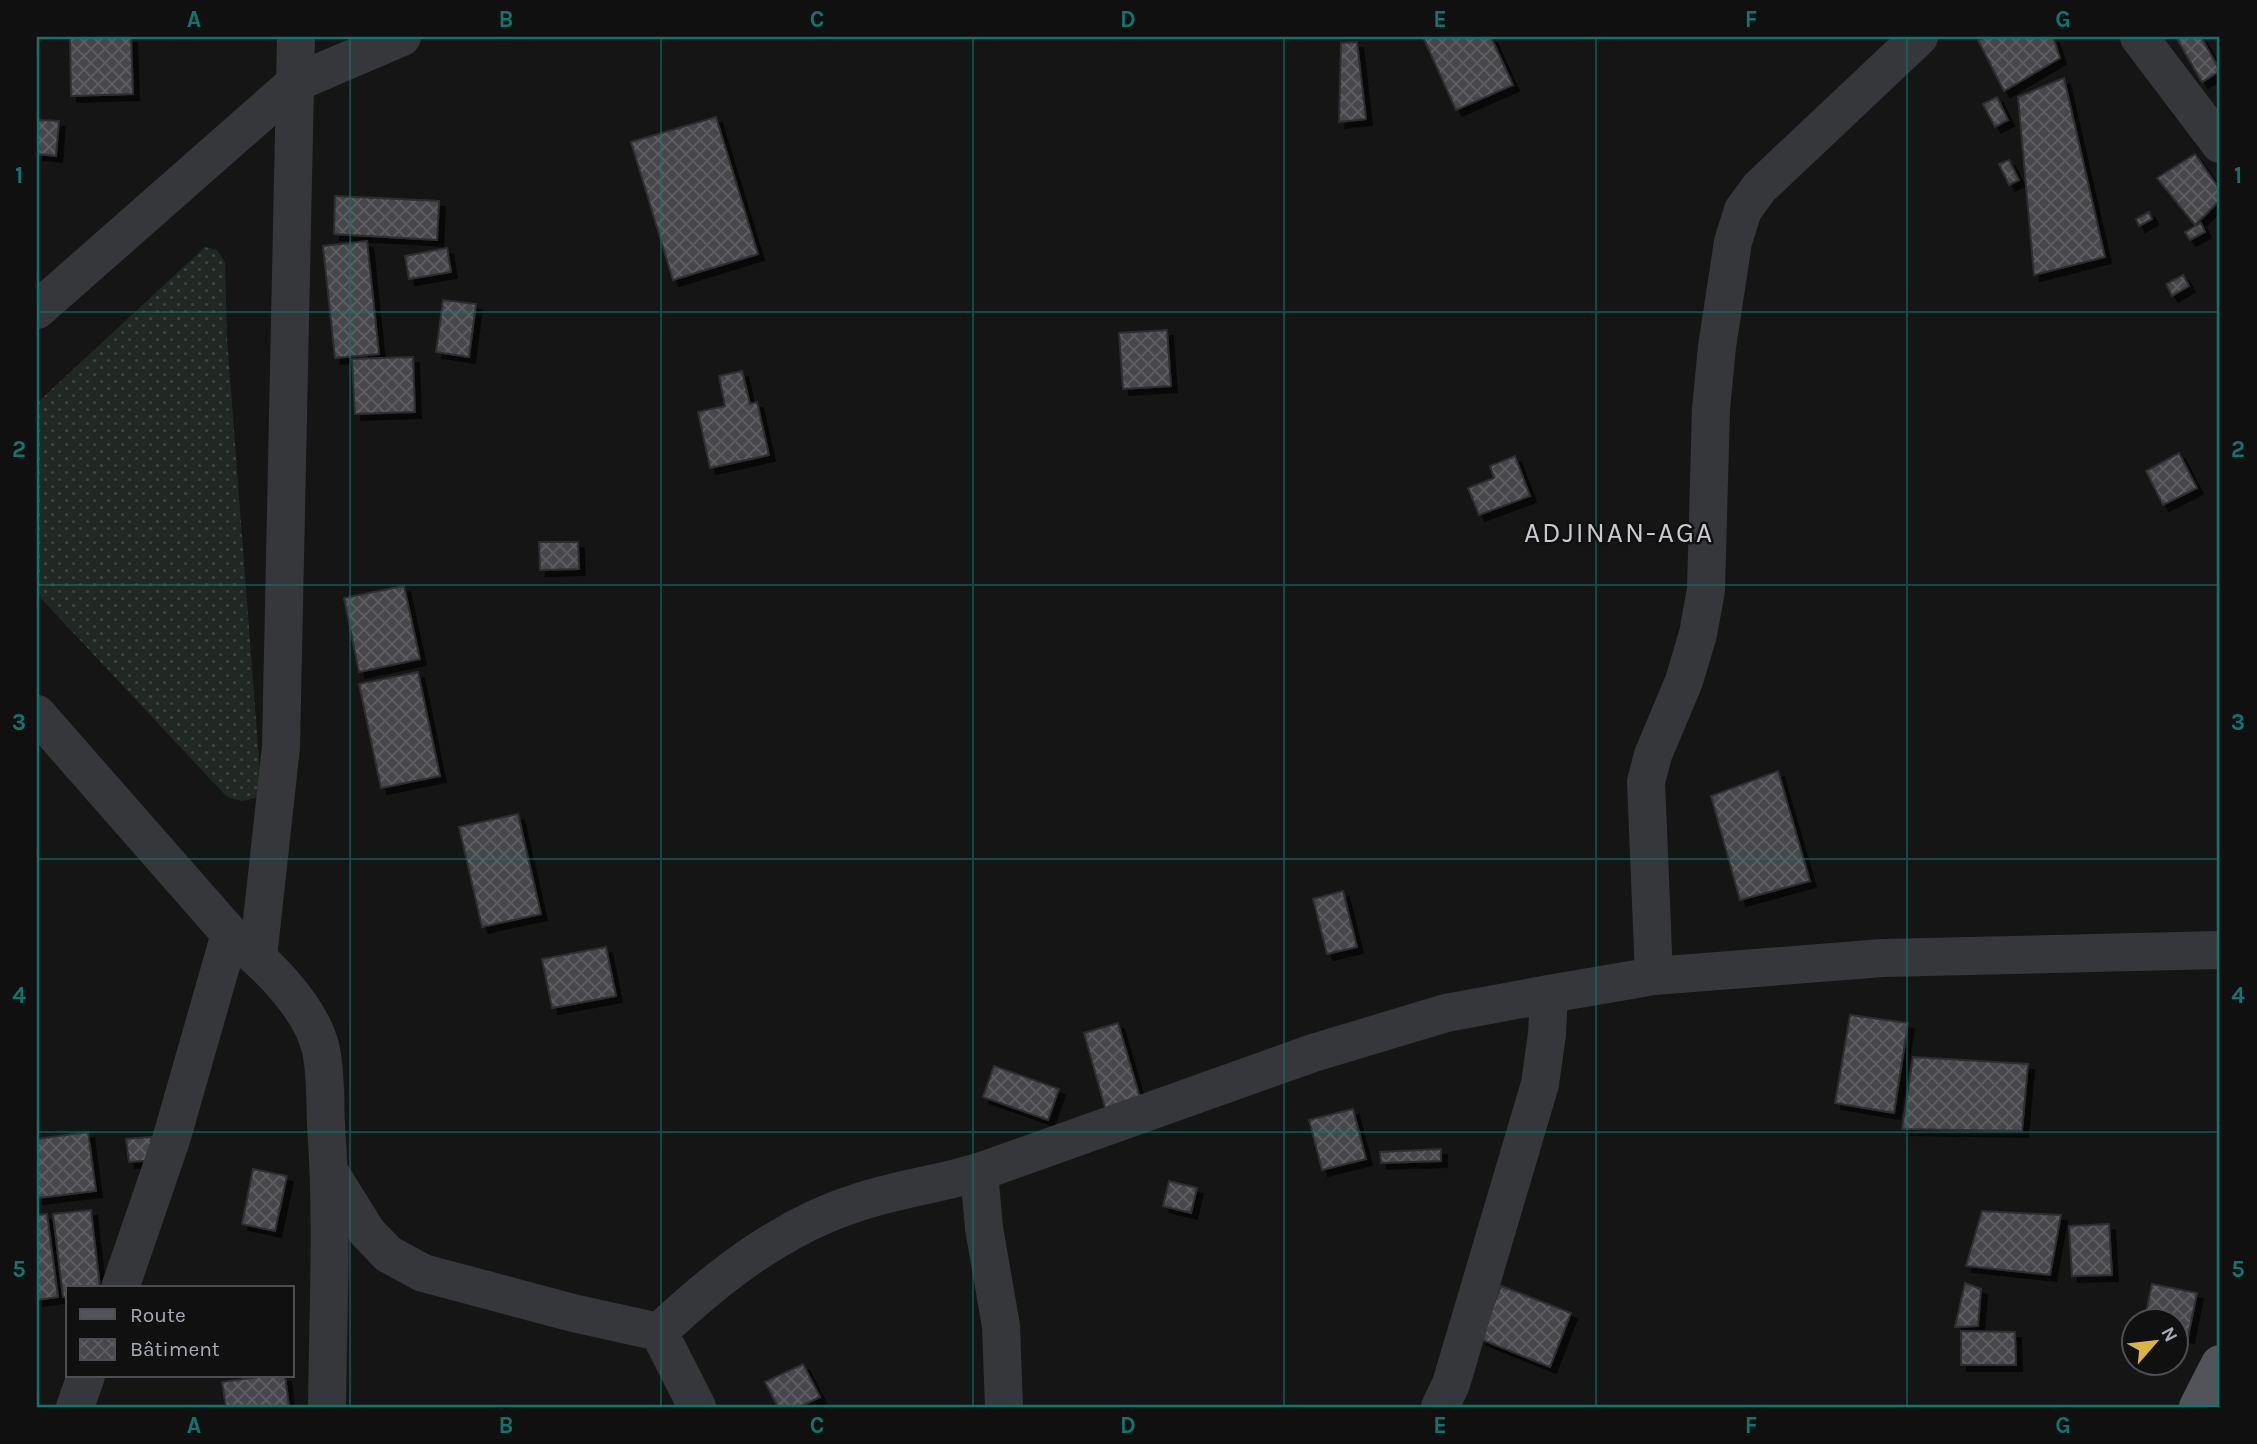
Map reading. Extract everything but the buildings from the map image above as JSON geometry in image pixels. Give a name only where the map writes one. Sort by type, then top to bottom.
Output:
[{"type":"main road","points":[[2198,1407],[2220,1364]]},
{"type":"street","points":[[121,1286],[171,1140],[244,946],[281,747],[296,37]]},
{"type":"street","points":[[37,310],[295,83],[402,37]]},
{"type":"street","points":[[1654,975],[1646,782],[1653,755],[1698,634],[1706,590],[1711,409],[1717,347],[1733,242],[1744,210],[1760,187],[1920,37]]},
{"type":"street","points":[[2139,37],[2220,145]]},
{"type":"street","points":[[37,714],[244,946],[288,991],[309,1021],[321,1050],[330,1171],[327,1407]]},
{"type":"street","points":[[659,1332],[700,1293],[736,1266],[818,1218],[859,1202],[949,1181],[1313,1053],[1446,1013],[1654,975],[1883,958],[2220,950]]},
{"type":"street","points":[[1440,1407],[1451,1384],[1540,1084],[1549,994]]},
{"type":"street","points":[[330,1171],[367,1232],[388,1254],[423,1273],[573,1313],[659,1332]]},
{"type":"street","points":[[979,1171],[984,1228],[1001,1326],[1004,1407]]},
{"type":"street","points":[[659,1332],[697,1407]]},
{"type":"shaded area","points":[[205,247],[217,250],[225,262],[227,338],[261,786],[260,795],[243,800],[226,796],[37,594],[37,403]]},
{"type":"district","name":"ADJINAN-AGA","points":[[1619,532]]}]
